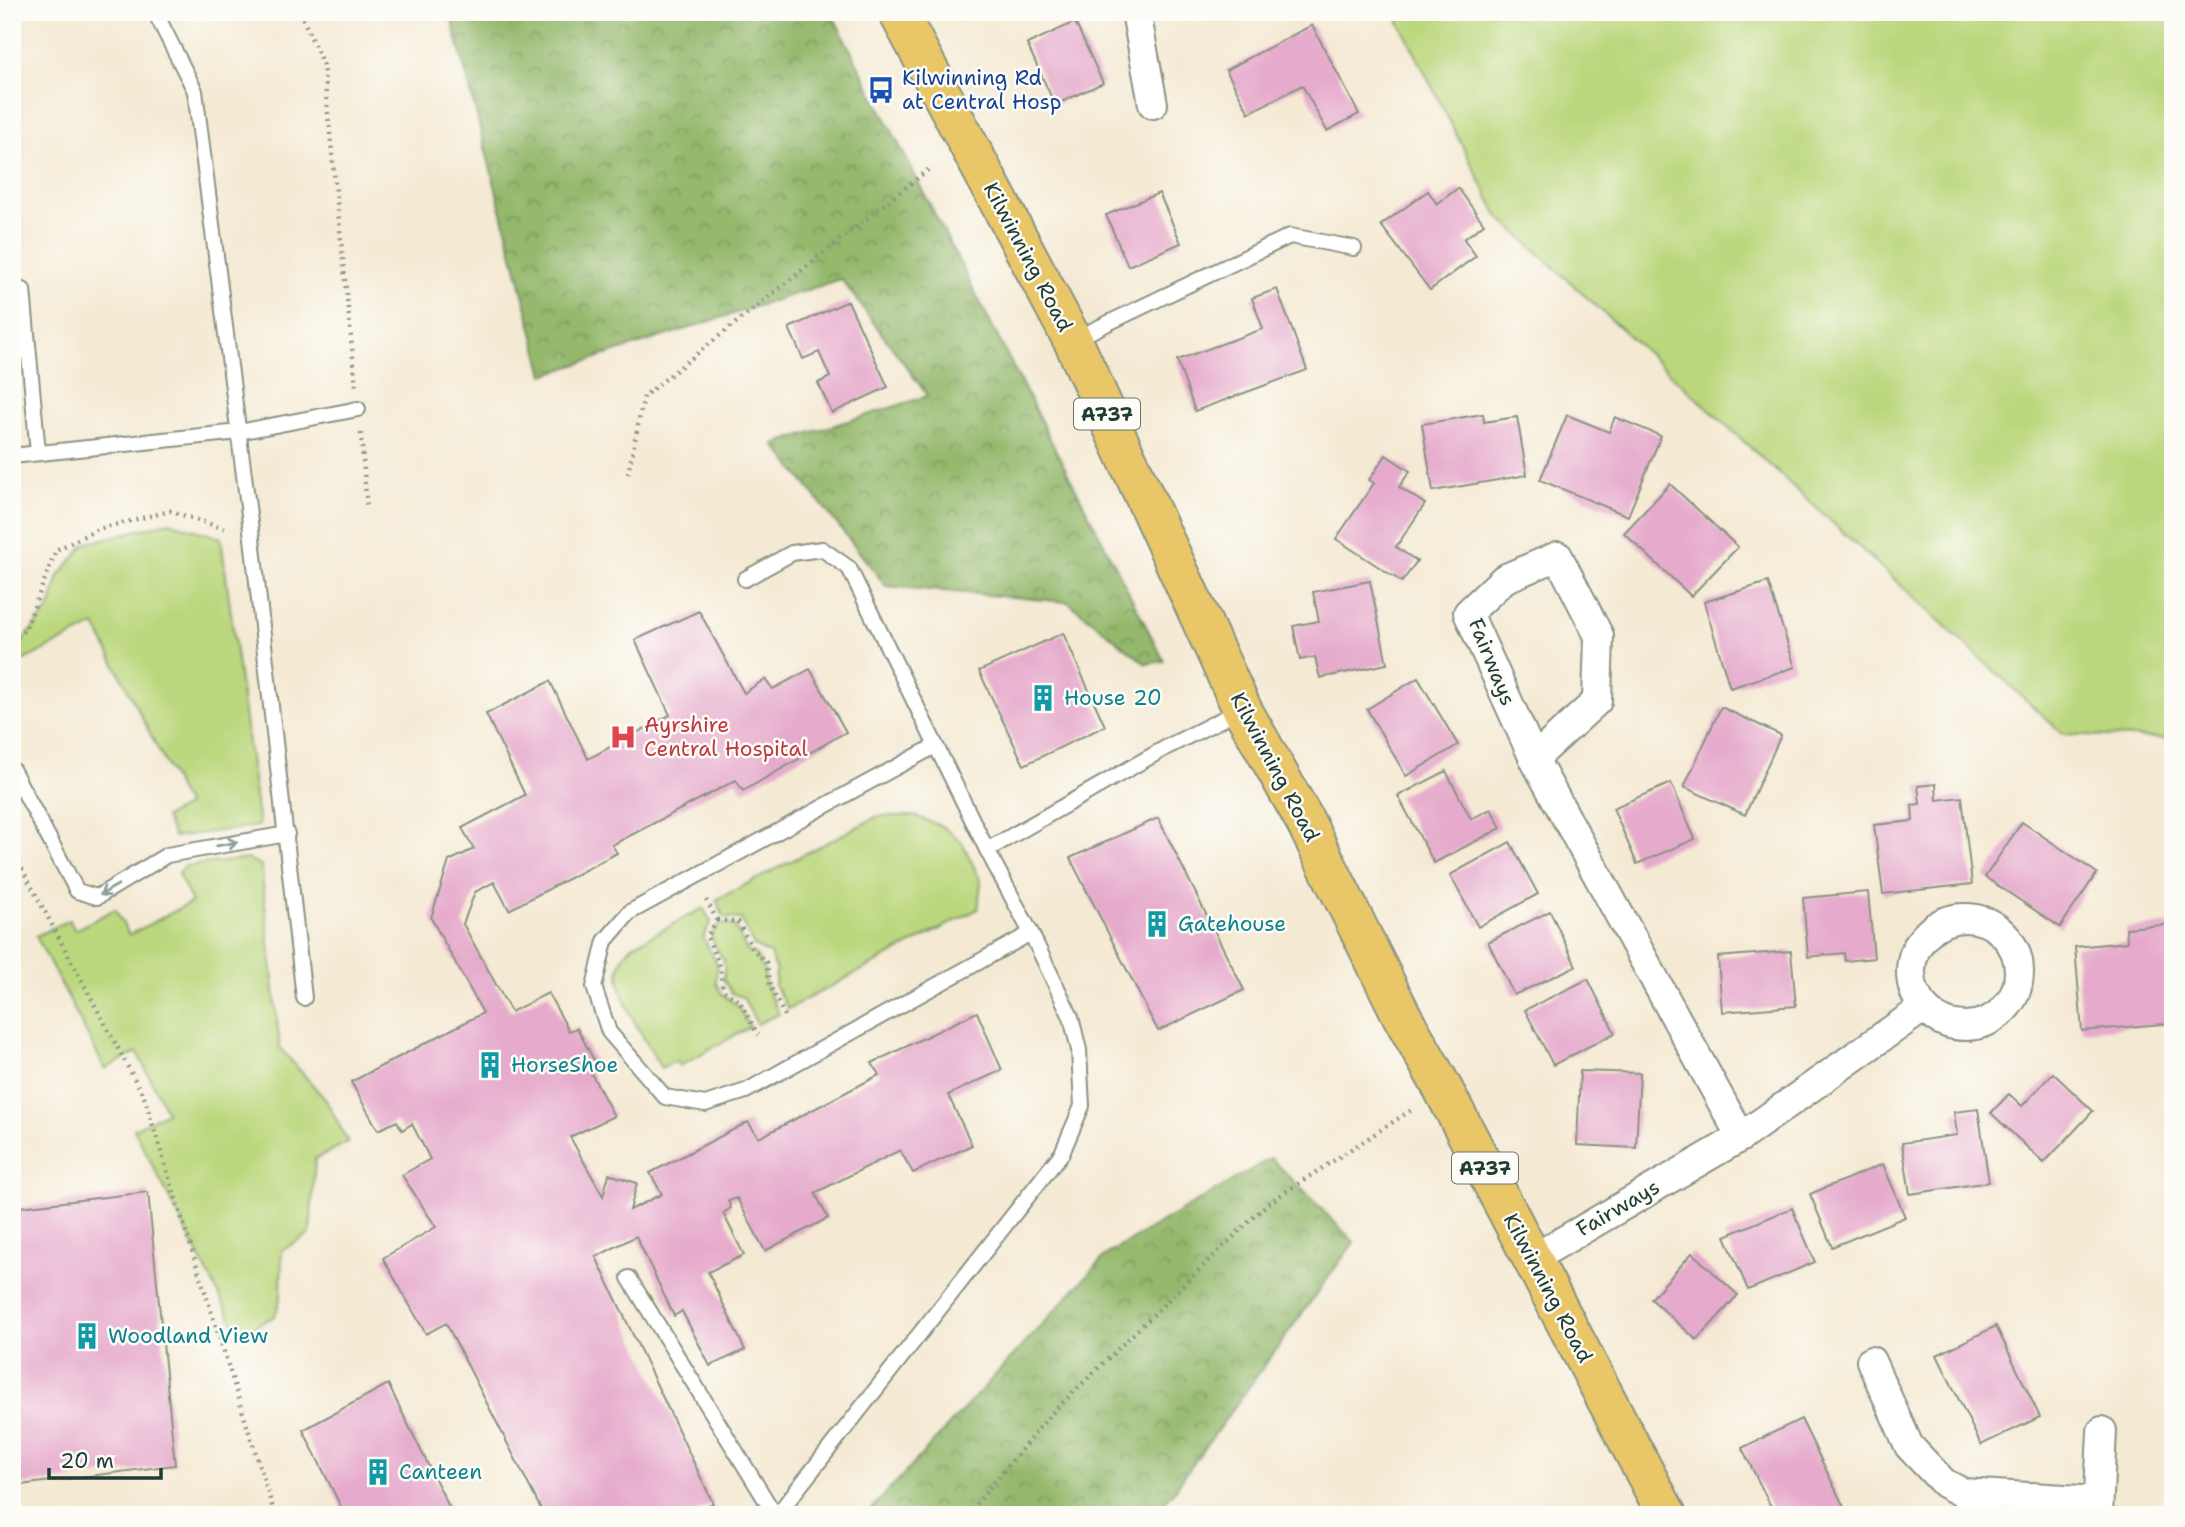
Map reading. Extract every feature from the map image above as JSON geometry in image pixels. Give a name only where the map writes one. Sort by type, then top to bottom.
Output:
[{"type":"main road","name":"Kilwinning Road","points":[[898,12],[1074,343],[1242,709],[1305,821],[1402,1016],[1667,1515]]},
{"type":"street","points":[[1136,12],[1153,104]]},
{"type":"street","name":"Fairways","points":[[1534,759],[1597,701],[1599,636],[1558,556],[1504,579],[1468,614],[1534,759],[1741,1137]]},
{"type":"street","name":"Fairways","points":[[1532,1259],[1741,1137],[1923,1008]]},
{"type":"street","points":[[1871,1361],[1909,1446],[1944,1483],[1963,1493],[2098,1508],[2102,1431]]},
{"type":"lane","points":[[155,12],[195,91],[252,538],[304,998]]},
{"type":"lane","points":[[1074,343],[1079,337],[1290,236],[1354,247]]},
{"type":"lane","points":[[23,290],[38,453]]},
{"type":"lane","points":[[12,456],[239,432],[358,409]]},
{"type":"lane","points":[[629,1278],[776,1515],[1062,1153],[1082,1106],[1079,1050],[1071,1017],[1031,933],[934,746],[849,568],[821,549],[792,553],[745,579]]},
{"type":"lane","points":[[987,850],[1167,747],[1242,709]]},
{"type":"lane","points":[[934,746],[630,912],[605,941],[594,987],[609,1031],[665,1097],[705,1104],[746,1091],[1031,933]]},
{"type":"lane","points":[[12,769],[77,891],[97,897],[167,855],[287,834]]},
{"type":"path","points":[[300,12],[323,65],[367,509]]},
{"type":"path","points":[[628,474],[644,396],[929,169]]},
{"type":"path","points":[[12,642],[26,628],[56,550],[98,528],[170,511],[252,538]]},
{"type":"path","points":[[12,850],[144,1097],[275,1515]]},
{"type":"path","points":[[758,1035],[740,1002],[723,990],[719,963],[707,937],[717,920],[738,922],[752,948],[766,962],[770,986],[787,1020]]},
{"type":"path","points":[[967,1515],[1051,1414],[1267,1205],[1443,1089]]},
{"type":"green space","points":[[450,12],[831,12],[1164,661],[1146,664],[1068,602],[886,586],[774,444],[928,396],[841,279],[544,375]]},
{"type":"green space","points":[[1394,12],[2173,12],[2173,739],[2063,734],[1498,216]]},
{"type":"green space","points":[[169,522],[221,538],[259,826],[174,837],[165,817],[187,806],[95,625],[12,666],[12,653],[50,608],[59,576],[85,544]]},
{"type":"green space","points":[[878,816],[915,816],[943,827],[962,842],[981,882],[978,909],[788,1009],[775,986],[776,971],[770,954],[754,946],[741,919],[724,917],[716,900]]},
{"type":"green space","points":[[247,859],[261,865],[280,1048],[326,1100],[348,1142],[315,1159],[310,1234],[282,1250],[281,1296],[275,1316],[239,1334],[134,1129],[167,1112],[137,1052],[105,1069],[36,936],[69,920],[75,930],[115,909],[129,935],[192,902],[178,874],[185,866]]},
{"type":"green space","points":[[703,908],[711,922],[703,937],[717,964],[716,983],[722,994],[737,1005],[750,1027],[679,1066],[676,1061],[661,1068],[622,994],[619,982],[620,964],[632,946]]},
{"type":"green space","points":[[719,924],[734,925],[747,951],[755,954],[764,970],[765,984],[779,1014],[757,1024],[743,997],[731,993],[724,980],[724,961],[711,935]]},
{"type":"green space","points":[[1271,1158],[1354,1242],[1156,1515],[866,1515],[1106,1255]]},
{"type":"building","points":[[1075,22],[1103,83],[1055,105],[1027,44]]},
{"type":"building","points":[[1312,25],[1359,114],[1327,131],[1302,85],[1249,113],[1226,70]]},
{"type":"building","points":[[1458,188],[1484,224],[1464,239],[1476,256],[1430,290],[1381,225],[1428,191],[1437,204]]},
{"type":"building","points":[[1159,193],[1181,243],[1128,266],[1106,215]]},
{"type":"building","points":[[1277,289],[1307,370],[1195,411],[1177,360],[1263,329],[1252,298]]},
{"type":"building","points":[[848,301],[888,387],[832,413],[818,383],[830,377],[819,352],[803,359],[789,328]]},
{"type":"building","points":[[1483,414],[1484,422],[1517,417],[1527,475],[1433,491],[1422,424]]},
{"type":"building","points":[[1567,415],[1609,432],[1615,417],[1661,436],[1628,516],[1540,480]]},
{"type":"building","points":[[1386,455],[1410,471],[1399,487],[1425,504],[1396,547],[1417,561],[1402,582],[1336,539],[1374,483],[1369,480]]},
{"type":"building","points":[[1670,484],[1738,547],[1691,596],[1624,533]]},
{"type":"building","points":[[1370,581],[1387,664],[1320,678],[1315,657],[1300,660],[1293,626],[1319,621],[1313,592]]},
{"type":"building","points":[[1768,582],[1795,667],[1730,688],[1704,602]]},
{"type":"building","name":"HorseShoe","points":[[699,611],[744,693],[765,679],[773,689],[810,669],[846,732],[743,791],[736,780],[612,845],[617,853],[509,910],[494,882],[475,892],[463,924],[511,1012],[548,993],[569,1031],[577,1028],[598,1068],[591,1073],[614,1116],[570,1137],[603,1196],[609,1174],[637,1183],[630,1210],[662,1194],[650,1173],[748,1122],[759,1138],[879,1075],[872,1063],[977,1012],[1002,1070],[948,1095],[972,1145],[913,1173],[900,1150],[815,1193],[828,1218],[765,1251],[737,1198],[728,1201],[731,1208],[723,1213],[744,1255],[708,1272],[745,1350],[710,1366],[682,1311],[674,1316],[636,1236],[596,1257],[713,1503],[691,1515],[544,1515],[446,1323],[426,1334],[383,1258],[436,1227],[402,1175],[430,1159],[412,1124],[402,1130],[397,1121],[378,1130],[351,1082],[483,1013],[431,918],[449,861],[474,849],[462,828],[525,795],[486,714],[550,681],[588,759],[670,715],[635,640]]},
{"type":"building","name":"House 20","points":[[1063,633],[1105,726],[1024,765],[979,671]]},
{"type":"building","points":[[1418,678],[1458,745],[1406,776],[1367,709]]},
{"type":"building","points":[[1721,707],[1781,735],[1745,815],[1684,787]]},
{"type":"building","points":[[1446,771],[1471,819],[1491,809],[1501,828],[1434,863],[1398,796]]},
{"type":"building","points":[[1671,783],[1695,839],[1637,864],[1613,808]]},
{"type":"building","points":[[1936,784],[1937,800],[1962,797],[1972,884],[1883,894],[1874,825],[1913,821],[1912,805],[1920,804],[1918,786]]},
{"type":"building","name":"Gatehouse","points":[[1158,818],[1244,990],[1158,1031],[1070,858]]},
{"type":"building","points":[[2022,822],[2097,873],[2060,927],[1985,877]]},
{"type":"building","points":[[1510,842],[1538,894],[1478,927],[1450,875]]},
{"type":"building","points":[[1868,892],[1874,958],[1845,961],[1844,953],[1808,957],[1803,898]]},
{"type":"building","points":[[1550,911],[1576,966],[1514,995],[1488,942]]},
{"type":"building","points":[[2173,924],[2173,1023],[2082,1031],[2075,947],[2127,942],[2126,928]]},
{"type":"building","points":[[1791,951],[1796,1006],[1722,1012],[1718,957]]},
{"type":"building","points":[[1588,979],[1615,1033],[1553,1065],[1525,1010]]},
{"type":"building","points":[[1580,1071],[1640,1073],[1636,1148],[1577,1145]]},
{"type":"building","points":[[2053,1073],[2093,1111],[2044,1163],[1991,1113],[2009,1094],[2022,1106]]},
{"type":"building","points":[[1978,1109],[1989,1182],[1910,1194],[1902,1143],[1957,1135],[1954,1112]]},
{"type":"building","points":[[1883,1164],[1905,1217],[1832,1247],[1810,1194]]},
{"type":"building","name":"Woodland View","points":[[148,1192],[175,1465],[12,1486],[12,1208]]},
{"type":"building","points":[[1792,1208],[1815,1262],[1748,1290],[1725,1236]]},
{"type":"building","points":[[1692,1253],[1738,1295],[1697,1340],[1651,1299]]},
{"type":"building","points":[[1996,1326],[2040,1417],[1981,1445],[1937,1355]]},
{"type":"building","name":"Canteen","points":[[388,1384],[453,1515],[345,1515],[303,1430]]},
{"type":"building","points":[[1801,1419],[1845,1509],[1832,1515],[1775,1515],[1742,1448]]},
{"type":"place","name":"Kilwinning Rd at Central Hosp","points":[[881,90]]},
{"type":"place","name":"House 20","points":[[1043,698]]},
{"type":"place","name":"Ayrshire Central Hospital","points":[[623,737]]},
{"type":"place","name":"Gatehouse","points":[[1157,924]]},
{"type":"place","name":"HorseShoe","points":[[490,1065]]},
{"type":"place","name":"Woodland View","points":[[87,1336]]},
{"type":"place","name":"Canteen","points":[[378,1472]]}]
